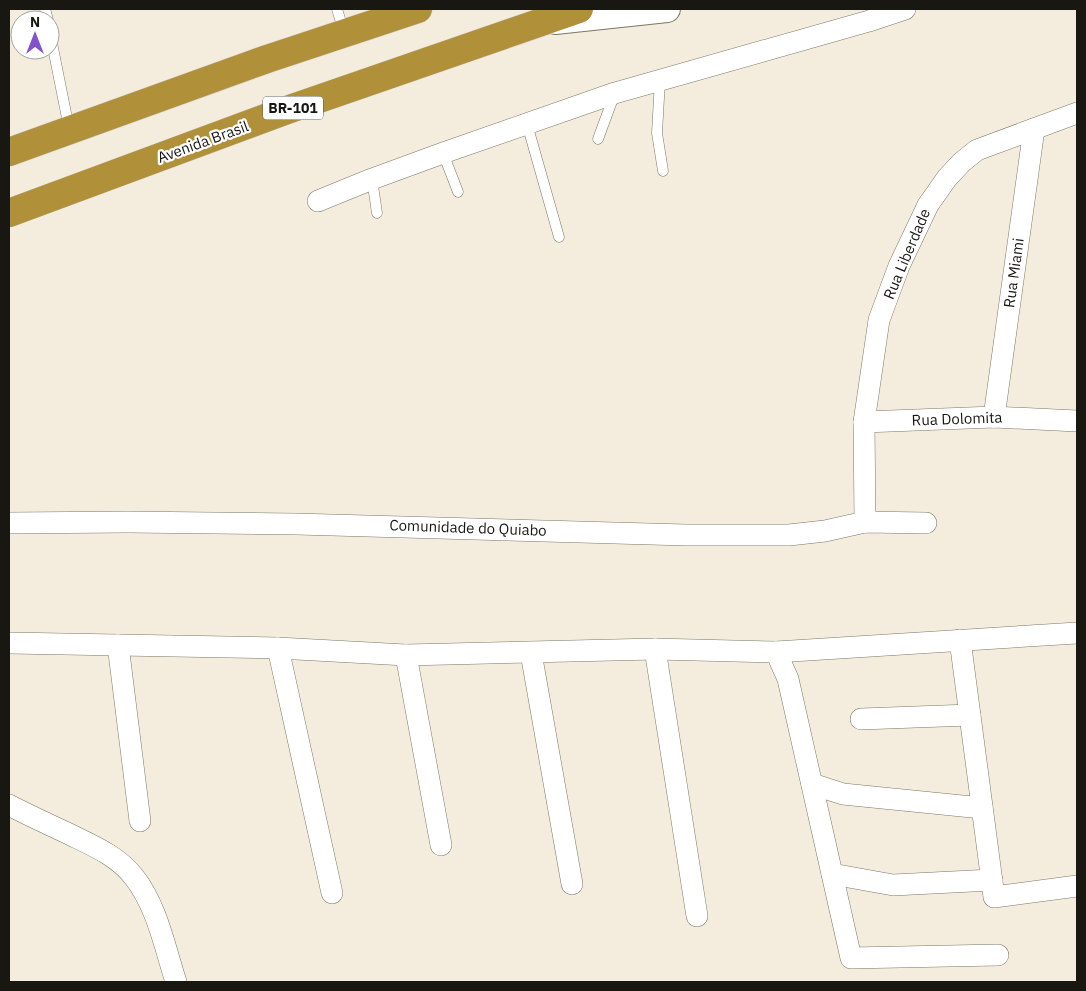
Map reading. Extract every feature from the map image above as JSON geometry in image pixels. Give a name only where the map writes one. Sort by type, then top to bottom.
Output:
[{"type":"highway","name":"Avenida Brasil","points":[[9,213],[287,110],[579,9]]},
{"type":"highway","points":[[9,152],[267,59],[340,21],[414,10]]},
{"type":"street","name":"Avenida Brasil","points":[[539,22],[667,9]]},
{"type":"street","points":[[318,201],[443,153],[615,93],[869,21],[904,9]]},
{"type":"street","name":"Rua Liberdade","points":[[864,422],[879,320],[899,266],[928,205],[947,178],[977,150],[1077,113]]},
{"type":"street","name":"Rua Miami","points":[[994,417],[1034,129]]},
{"type":"street","name":"Rua Dolomita","points":[[864,422],[994,417],[1077,421]]},
{"type":"street","points":[[864,422],[865,522]]},
{"type":"street","name":"Comunidade do Quiabo","points":[[9,523],[296,524],[686,535],[789,535],[825,531],[865,522],[926,523]]},
{"type":"street","points":[[9,643],[278,648],[406,654],[531,653],[655,649],[776,652],[1077,632]]},
{"type":"street","points":[[960,640],[994,897],[1077,886]]},
{"type":"street","points":[[118,645],[140,821]]},
{"type":"street","points":[[278,648],[332,894]]},
{"type":"street","points":[[655,649],[697,916]]},
{"type":"street","points":[[776,652],[788,679],[851,958],[998,955]]},
{"type":"street","points":[[531,653],[572,884]]},
{"type":"street","points":[[406,654],[441,845]]},
{"type":"street","points":[[861,719],[970,715]]},
{"type":"street","points":[[812,784],[843,794],[982,808]]},
{"type":"street","points":[[9,805],[98,848],[118,860],[134,876],[154,915],[176,982]]},
{"type":"street","points":[[832,874],[894,885],[992,880]]},
{"type":"lane","points":[[56,60],[70,131]]},
{"type":"lane","points":[[660,80],[656,122],[662,171]]},
{"type":"lane","points":[[598,139],[615,93]]},
{"type":"lane","points":[[527,124],[559,236]]},
{"type":"lane","points":[[443,153],[458,192]]},
{"type":"lane","points":[[372,179],[376,213]]}]
